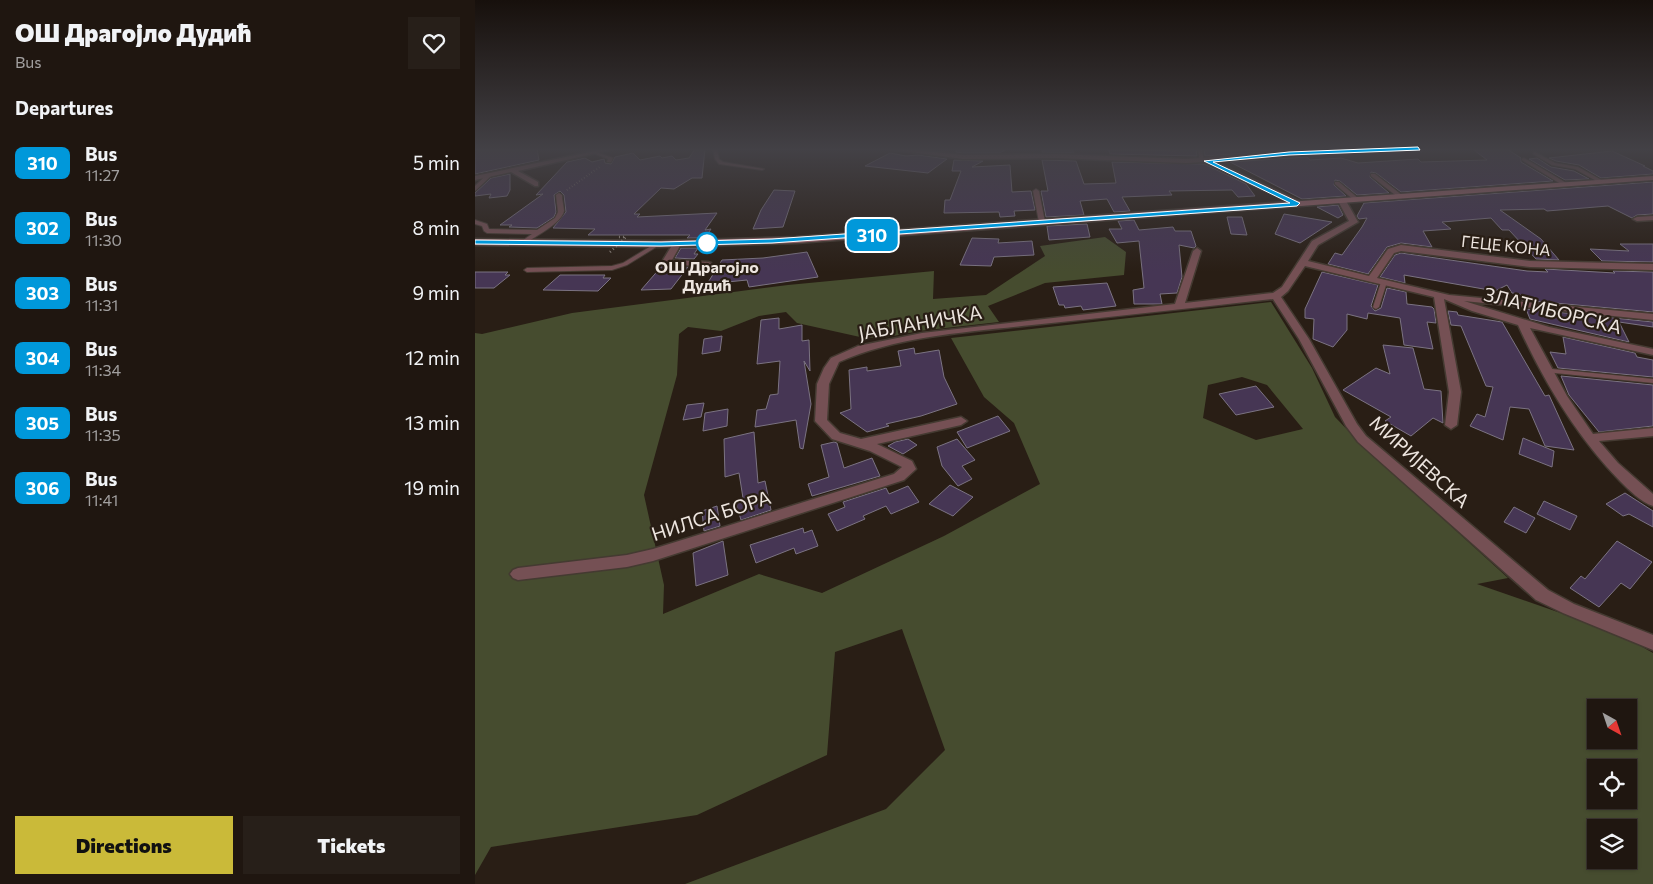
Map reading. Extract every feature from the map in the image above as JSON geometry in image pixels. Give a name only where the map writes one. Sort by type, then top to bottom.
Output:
[{"type":"main road","points":[[475,242],[522,244],[677,244],[788,240],[1494,190]]},
{"type":"street","points":[[1268,190],[1297,204]]},
{"type":"street","points":[[1276,296],[1285,289],[1304,263],[1309,250],[1315,243],[1355,222],[1342,201]]},
{"type":"street","points":[[1637,219],[1653,218]]},
{"type":"street","points":[[677,244],[667,260],[668,262],[708,265]]},
{"type":"street","name":"ГЕЦЕ КОНА","points":[[1371,279],[1391,251],[1401,248],[1530,264],[1653,267]]},
{"type":"street","points":[[1179,307],[1197,251]]},
{"type":"street","name":"ЗЛАТИБОРСКА","points":[[1304,263],[1442,296],[1523,324],[1653,352]]},
{"type":"street","name":"ЈАБЛАНИЧКА","points":[[909,469],[907,464],[861,444],[836,436],[821,420],[821,403],[825,378],[835,360],[849,353],[922,336],[1276,296]]},
{"type":"street","name":"МИРИЈЕВСКА","points":[[1276,296],[1304,339],[1339,405],[1362,438],[1542,595],[1569,610],[1620,626],[1653,643]]},
{"type":"street","points":[[1442,296],[1455,392],[1451,425]]},
{"type":"street","name":"ЗЛАТИБОРСКА","points":[[1442,296],[1483,298],[1653,317]]},
{"type":"street","points":[[1523,324],[1545,370],[1591,438],[1622,474],[1653,501]]},
{"type":"street","points":[[861,444],[961,420]]},
{"type":"street","points":[[1591,438],[1653,432]]},
{"type":"street","name":"НИЛСА БОРА","points":[[518,574],[627,561],[653,555],[899,477],[909,469]]},
{"type":"lane","points":[[1346,190],[1357,200]]},
{"type":"lane","points":[[1392,190],[1401,197]]},
{"type":"lane","points":[[1036,191],[1042,222]]},
{"type":"lane","points":[[522,244],[557,219],[561,212],[559,195]]},
{"type":"lane","points":[[475,222],[485,225],[487,231],[539,232]]},
{"type":"lane","points":[[527,270],[612,268],[625,264],[658,244]]},
{"type":"lane","points":[[1376,307],[1384,282]]},
{"type":"lane","points":[[1545,370],[1653,381]]},
{"type":"path","points":[[559,195],[566,190]]},
{"type":"path","points":[[610,252],[626,237],[617,237]]},
{"type":"green space","points":[[1105,237],[1126,252],[1124,275],[1045,283],[988,306],[999,322],[919,331],[883,338],[860,337],[797,323],[786,312],[759,316],[721,331],[688,327],[679,334],[677,375],[644,495],[664,585],[663,614],[759,574],[822,593],[944,536],[1040,484],[1014,423],[984,397],[951,338],[1271,302],[1312,368],[1335,417],[1362,445],[1508,578],[1477,584],[1618,633],[1653,653],[1653,884],[685,884],[886,809],[945,750],[902,629],[835,652],[827,755],[697,815],[491,847],[475,875],[475,333],[482,334],[572,313],[788,285],[934,271],[933,299],[986,295],[1045,256],[1040,246]],"holes":[[[1242,377],[1267,385],[1303,429],[1256,440],[1203,418],[1208,385]]]},
{"type":"building","points":[[478,190],[510,190],[507,196],[489,198],[491,194],[475,196]]},
{"type":"building","points":[[540,190],[659,190],[634,214],[640,214],[637,217],[717,213],[705,230],[711,229],[705,238],[687,238],[690,235],[588,235],[595,229],[553,228],[566,212],[564,195],[560,191],[554,195],[556,212],[554,217],[537,228],[500,225],[543,194],[536,195]]},
{"type":"building","points":[[774,190],[795,191],[783,227],[753,229],[761,210]]},
{"type":"building","points":[[954,190],[1031,191],[1035,210],[1014,211],[1015,216],[1000,217],[999,212],[944,213],[945,200],[950,200]]},
{"type":"building","points":[[1216,190],[1169,191],[1172,195],[1122,197],[1130,211],[1114,212],[1107,199],[1080,201],[1084,215],[1046,217],[1041,191]]},
{"type":"building","points":[[1232,190],[1251,190],[1255,196],[1238,197]]},
{"type":"building","points":[[1285,190],[1340,190],[1346,196],[1302,199]]},
{"type":"building","points":[[1351,190],[1386,190],[1389,193],[1357,195]]},
{"type":"building","points":[[1399,190],[1425,190],[1401,192]]},
{"type":"building","points":[[1539,190],[1653,190],[1653,214],[1637,215],[1632,218],[1608,206],[1547,211],[1544,209],[1500,210],[1541,239],[1559,260],[1536,259],[1509,230],[1502,230],[1491,218],[1442,222],[1451,229],[1423,231],[1432,247],[1401,243],[1387,247],[1368,274],[1328,264],[1335,253],[1342,255],[1362,227],[1367,218],[1359,219],[1357,216],[1364,203]]},
{"type":"building","points":[[1338,205],[1343,215],[1338,218],[1317,207]]},
{"type":"building","points":[[1284,214],[1332,222],[1300,243],[1275,234]]},
{"type":"building","points":[[1227,217],[1242,217],[1247,235],[1231,234]]},
{"type":"building","points":[[1134,220],[1139,230],[1173,227],[1175,231],[1191,231],[1196,246],[1194,248],[1179,245],[1182,277],[1177,293],[1160,294],[1162,304],[1134,304],[1133,290],[1144,288],[1139,241],[1117,243],[1109,229],[1122,229],[1118,221]]},
{"type":"building","points":[[1087,224],[1090,237],[1049,240],[1047,226]]},
{"type":"building","points":[[972,238],[999,239],[998,243],[1032,241],[1034,255],[994,257],[991,266],[960,265]]},
{"type":"building","points":[[1620,244],[1653,244],[1653,262],[1602,261],[1590,249],[1629,251]]},
{"type":"building","points":[[681,248],[698,248],[694,254],[698,254],[694,259],[675,258]]},
{"type":"building","points":[[807,252],[818,277],[749,287],[747,280],[707,284],[722,260],[763,258]]},
{"type":"building","points":[[1401,253],[1527,271],[1548,272],[1545,269],[1615,273],[1613,271],[1653,272],[1653,312],[1522,300],[1520,294],[1512,293],[1507,285],[1495,291],[1404,275],[1405,283],[1380,277],[1395,255]]},
{"type":"building","points":[[661,267],[688,267],[671,289],[641,290]]},
{"type":"building","points":[[475,272],[508,272],[505,275],[510,275],[494,288],[475,288]]},
{"type":"building","points":[[1322,272],[1378,285],[1371,306],[1375,311],[1381,308],[1387,288],[1406,292],[1407,304],[1432,307],[1436,323],[1427,322],[1433,349],[1404,345],[1400,318],[1368,313],[1367,319],[1347,314],[1347,330],[1333,347],[1313,339],[1314,319],[1305,318],[1305,309]]},
{"type":"building","points":[[560,275],[605,275],[603,278],[611,278],[598,291],[543,290]]},
{"type":"building","points":[[1107,283],[1116,306],[1083,310],[1081,306],[1065,308],[1064,305],[1059,305],[1053,287]]},
{"type":"building","points":[[1526,309],[1653,322],[1653,327],[1619,322],[1629,342],[1530,319]]},
{"type":"building","points":[[1448,311],[1457,312],[1458,315],[1502,322],[1545,396],[1549,395],[1574,450],[1545,446],[1529,409],[1510,407],[1503,440],[1470,426],[1477,414],[1485,417],[1493,387],[1486,386],[1461,326],[1451,325]]},
{"type":"building","points":[[779,318],[779,329],[802,325],[802,341],[809,340],[810,371],[804,361],[811,404],[803,449],[800,448],[796,420],[755,427],[757,410],[766,409],[770,395],[778,394],[780,361],[757,364],[761,320]]},
{"type":"building","points":[[722,336],[720,351],[702,354],[704,339]]},
{"type":"building","points":[[1563,337],[1635,353],[1637,357],[1653,360],[1653,377],[1558,368],[1550,352],[1566,354]]},
{"type":"building","points":[[1383,345],[1413,348],[1424,389],[1441,391],[1443,423],[1433,418],[1411,436],[1385,421],[1391,417],[1343,390],[1376,368],[1390,374]]},
{"type":"building","points":[[914,348],[915,354],[939,350],[944,377],[957,404],[921,416],[886,424],[889,426],[867,432],[840,413],[851,409],[849,370],[867,367],[867,371],[901,366],[898,351]]},
{"type":"building","points":[[1561,376],[1653,385],[1653,426],[1599,432],[1569,395]]},
{"type":"building","points":[[1256,386],[1274,407],[1236,415],[1219,394]]},
{"type":"building","points":[[704,403],[701,417],[683,420],[687,405]]},
{"type":"building","points":[[728,409],[727,426],[703,431],[705,413]]},
{"type":"building","points":[[998,416],[1010,431],[967,448],[957,432]]},
{"type":"building","points":[[754,432],[758,483],[765,481],[771,510],[741,520],[735,500],[743,498],[739,473],[725,477],[724,439]]},
{"type":"building","points":[[1523,438],[1554,451],[1552,467],[1519,454]]},
{"type":"building","points":[[908,439],[917,445],[903,454],[888,446],[895,442]]},
{"type":"building","points":[[957,439],[975,460],[962,466],[972,479],[958,486],[942,466],[937,447]]},
{"type":"building","points":[[837,443],[844,468],[872,458],[880,476],[812,496],[808,484],[829,477],[821,445]]},
{"type":"building","points":[[950,485],[973,497],[953,516],[929,504]]},
{"type":"building","points":[[908,486],[919,502],[891,514],[886,506],[863,516],[865,519],[837,531],[828,514],[845,507],[843,502],[886,488],[889,494]]},
{"type":"building","points":[[1625,493],[1653,511],[1653,527],[1629,514],[1623,516],[1606,504]]},
{"type":"building","points":[[1544,501],[1577,516],[1570,530],[1537,514]]},
{"type":"building","points":[[717,506],[720,526],[704,531],[702,511]]},
{"type":"building","points":[[1514,507],[1535,518],[1526,533],[1504,522]]},
{"type":"building","points":[[803,528],[804,533],[812,530],[818,546],[796,554],[794,548],[756,563],[750,545]]},
{"type":"building","points":[[723,541],[728,575],[696,586],[693,553]]},
{"type":"building","points":[[1617,541],[1652,562],[1630,589],[1621,583],[1599,607],[1570,588],[1581,576],[1585,579]]},
{"type":"bus line","name":"310","points":[[475,242],[661,244],[772,241],[1297,204],[1271,190]]},
{"type":"place","name":"ОШ Драгојло Дудић","points":[[707,243]]}]
